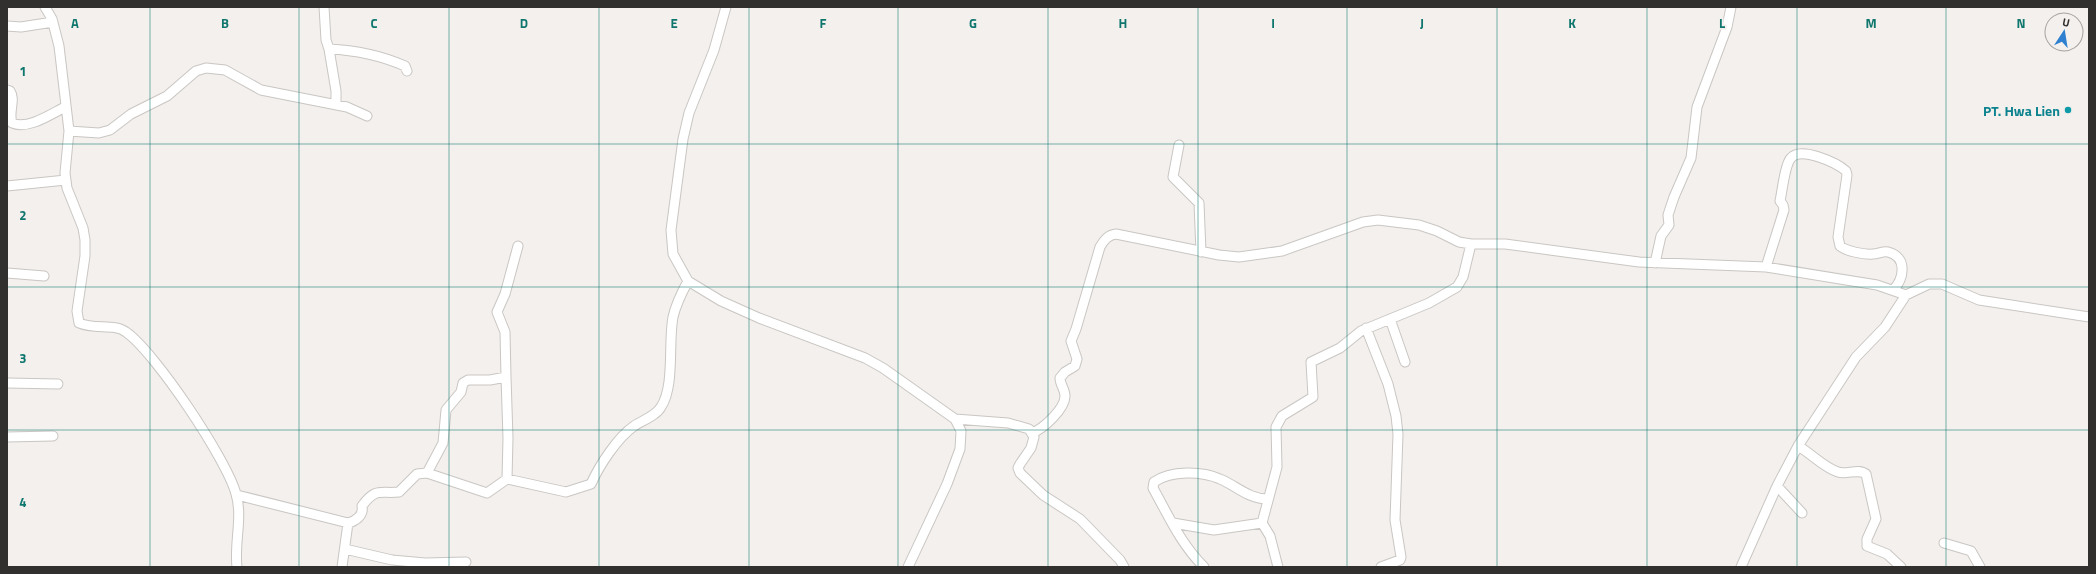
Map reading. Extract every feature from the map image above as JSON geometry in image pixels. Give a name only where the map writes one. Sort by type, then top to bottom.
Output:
[{"type":"street","points":[[45,7],[53,22],[59,46],[69,131],[66,180],[67,188],[83,228],[85,240],[85,256],[77,311],[79,323],[93,328],[113,327],[125,331],[143,349],[169,381],[227,471],[237,496],[237,567]]},
{"type":"street","points":[[324,7],[326,40],[329,48],[333,81],[336,91],[336,104]]},
{"type":"street","points":[[726,7],[714,50],[689,113],[682,146],[671,230],[673,254],[688,281],[721,301],[759,318],[864,358],[883,368],[955,419],[961,431],[960,449],[947,484],[908,567]]},
{"type":"street","points":[[1655,263],[1661,236],[1669,225],[1668,215],[1674,197],[1691,158],[1697,107],[1727,26],[1731,7]]},
{"type":"street","points":[[7,26],[22,27],[53,22]]},
{"type":"street","points":[[329,48],[343,49],[396,62],[405,66],[407,71]]},
{"type":"street","points":[[69,131],[99,133],[110,130],[131,114],[166,96],[196,71],[206,68],[225,70],[261,90],[336,104],[348,107],[366,116]]},
{"type":"street","points":[[7,90],[13,95],[10,119],[12,123],[17,125],[38,120],[65,107]]},
{"type":"street","points":[[1179,145],[1173,177],[1192,194],[1199,203],[1201,252]]},
{"type":"street","points":[[1766,266],[1784,210],[1780,201],[1789,161],[1796,155],[1807,154],[1829,161],[1846,172],[1838,237],[1840,246],[1871,255],[1883,252],[1892,254],[1898,260],[1903,272],[1900,281],[1893,290]]},
{"type":"street","points":[[7,186],[66,180]]},
{"type":"street","points":[[1032,433],[1046,426],[1065,398],[1060,378],[1065,372],[1076,366],[1077,359],[1071,341],[1102,242],[1111,235],[1116,234],[1201,252],[1239,257],[1282,251],[1370,220],[1418,224],[1437,230],[1459,242],[1471,244],[1505,244],[1574,254],[1655,263],[1766,266],[1840,278],[1893,290],[1906,295]]},
{"type":"street","points":[[1278,567],[1271,540],[1262,523],[1277,466],[1276,427],[1282,416],[1313,397],[1310,363],[1318,357],[1340,348],[1366,328],[1428,303],[1456,287],[1463,277],[1471,244]]},
{"type":"street","points":[[237,496],[348,523],[354,521],[360,516],[363,511],[362,506],[369,496],[383,491],[399,492],[417,474],[427,473],[488,493],[506,479],[508,438],[505,332],[497,312],[505,294],[518,246]]},
{"type":"street","points":[[7,273],[44,276]]},
{"type":"street","points":[[506,479],[566,492],[591,484],[599,466],[616,445],[634,426],[661,408],[667,394],[673,317],[680,295],[688,281]]},
{"type":"street","points":[[1741,567],[1777,486],[1798,446],[1856,357],[1885,327],[1906,295],[1929,284],[1942,284],[1979,300],[2089,317]]},
{"type":"street","points":[[1390,319],[1405,362]]},
{"type":"street","points":[[1366,328],[1388,384],[1398,434],[1395,520],[1401,557],[1400,560],[1381,567]]},
{"type":"street","points":[[427,473],[443,443],[446,410],[461,392],[463,383],[468,380],[490,380],[506,377]]},
{"type":"street","points":[[7,383],[58,384]]},
{"type":"street","points":[[955,419],[1008,424],[1029,429],[1032,433],[1033,442],[1020,464],[1020,473],[1043,495],[1080,520],[1120,560],[1124,567]]},
{"type":"street","points":[[7,437],[53,436]]},
{"type":"street","points":[[1798,446],[1836,472],[1849,473],[1860,471],[1866,474],[1876,519],[1867,539],[1867,546],[1887,554],[1901,567]]},
{"type":"street","points":[[1204,567],[1183,544],[1153,486],[1156,480],[1188,473],[1212,477],[1227,482],[1253,498],[1268,499]]},
{"type":"street","points":[[1777,486],[1802,513]]},
{"type":"street","points":[[342,567],[348,523]]},
{"type":"street","points":[[1173,523],[1214,530],[1262,523]]},
{"type":"street","points":[[1944,543],[1971,551],[1980,567]]},
{"type":"street","points":[[345,549],[392,560],[424,565],[466,562]]},
{"type":"place","name":"PT. Hwa Lien","points":[[2068,110]]}]
